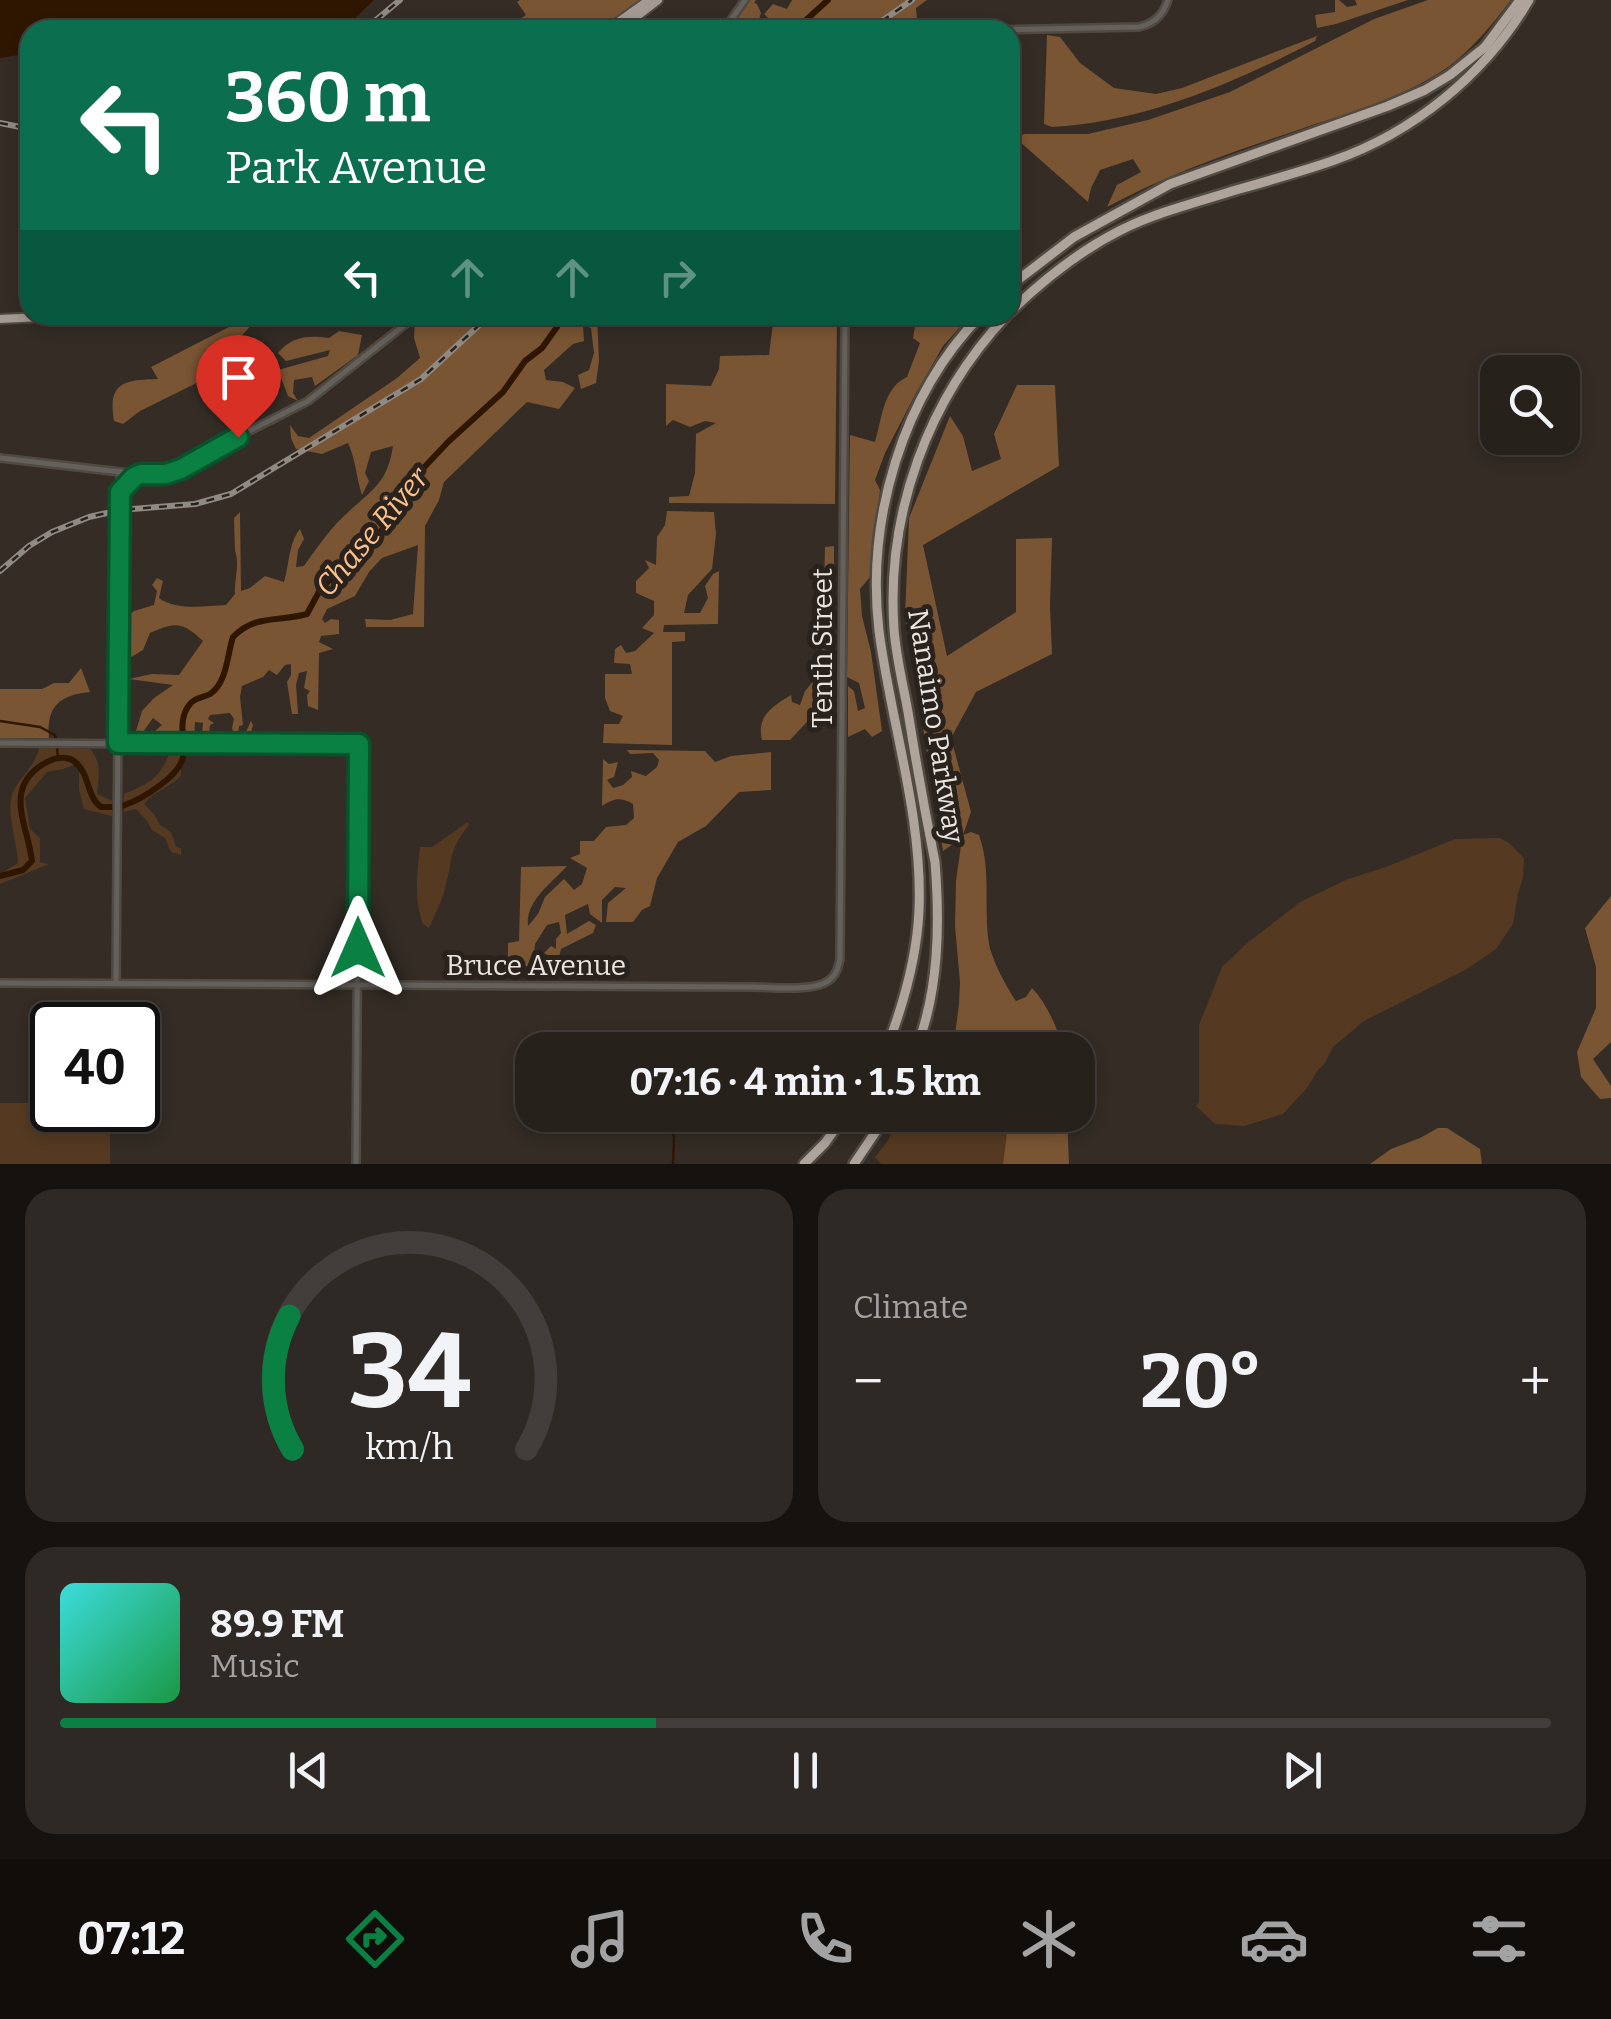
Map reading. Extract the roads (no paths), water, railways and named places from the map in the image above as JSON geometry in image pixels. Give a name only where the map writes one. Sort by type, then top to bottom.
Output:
[{"type":"highway","points":[[621,20],[648,0]]},
{"type":"highway","points":[[633,20],[658,0]]},
{"type":"highway","points":[[1020,278],[1074,237],[1170,184],[1426,90],[1485,47],[1520,0]]},
{"type":"highway","name":"Nanaimo Parkway","points":[[1020,302],[1054,272],[1122,229],[1174,209],[1333,161],[1406,127],[1467,78],[1492,52],[1529,0]]},
{"type":"highway","name":"Nanaimo Parkway","points":[[893,1032],[912,964],[919,911],[918,856],[879,630],[879,542],[892,473],[911,423],[949,354],[973,325]]},
{"type":"highway","name":"Nanaimo Parkway","points":[[921,1032],[932,991],[938,898],[894,629],[896,554],[902,514],[926,436],[962,369],[997,325]]},
{"type":"highway","points":[[804,1164],[833,1132]]},
{"type":"highway","points":[[854,1164],[876,1132]]},
{"type":"street","points":[[1020,29],[1139,27],[1158,18],[1168,0]]},
{"type":"street","points":[[0,458],[166,474],[299,406],[404,325]]},
{"type":"street","name":"Tenth Street","points":[[831,980],[840,959],[845,325]]},
{"type":"street","points":[[116,983],[120,472]]},
{"type":"street","points":[[120,492],[141,474]]},
{"type":"street","points":[[0,742],[359,744],[356,1164]]},
{"type":"street","name":"Bruce Avenue","points":[[0,982],[752,987],[818,986],[831,980]]},
{"type":"waterway","name":"Chase River","points":[[806,20],[828,0]]},
{"type":"waterway","name":"Chase River","points":[[0,876],[23,870],[32,861],[21,808],[24,784],[32,773],[52,760],[71,759],[83,772],[101,807],[132,802],[168,779],[183,757],[186,710],[220,683],[233,637],[259,622],[307,614],[321,588],[378,535],[401,505],[415,477],[503,392],[558,325]]},
{"type":"waterway","points":[[0,721],[40,727],[55,735],[56,740]]},
{"type":"waterway","points":[[57,748],[58,758]]},
{"type":"waterway","points":[[672,1132],[673,1164]]},
{"type":"railway","points":[[376,20],[400,0]]},
{"type":"railway","points":[[883,20],[912,0]]},
{"type":"railway","points":[[0,123],[20,127]]},
{"type":"railway","points":[[0,571],[52,532],[89,517],[120,510],[195,504],[231,494],[421,379],[479,325]]}]
